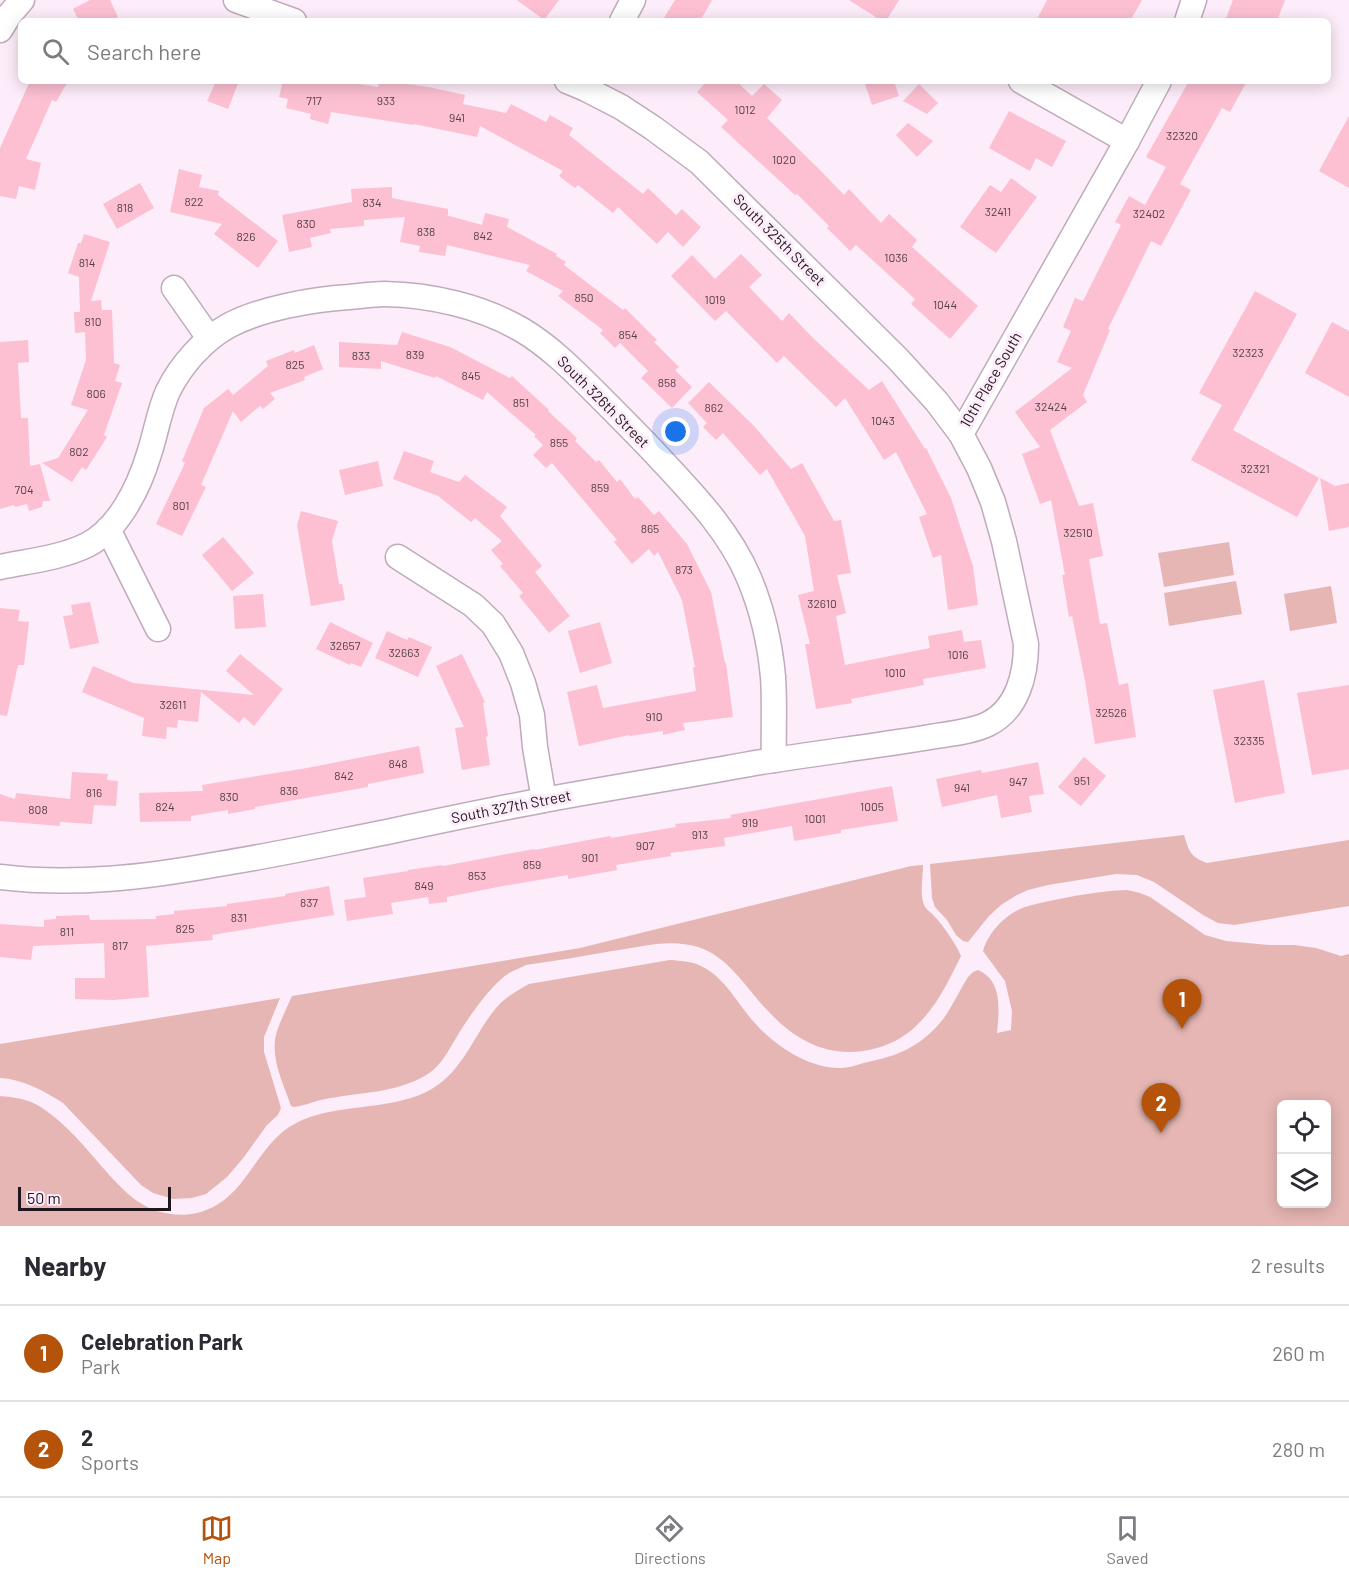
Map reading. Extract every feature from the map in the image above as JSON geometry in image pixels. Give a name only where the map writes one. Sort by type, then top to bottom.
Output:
[{"type":"street","points":[[0,30],[22,0]]},
{"type":"street","points":[[236,0],[286,18]]},
{"type":"street","points":[[624,18],[633,0]]},
{"type":"street","points":[[1188,18],[1194,0]]},
{"type":"street","name":"South 325th Street","points":[[581,84],[653,128],[699,162],[898,359],[937,402],[961,434]]},
{"type":"street","points":[[1026,84],[1127,141]]},
{"type":"street","name":"10th Place South","points":[[1012,702],[1023,673],[1026,644],[1004,541],[993,502],[979,468],[961,434],[1157,84]]},
{"type":"street","points":[[174,288],[209,338]]},
{"type":"street","name":"South 326th Street","points":[[0,567],[72,551],[87,545],[108,529],[132,494],[142,472],[150,453],[168,391],[185,366],[209,338],[241,319],[260,312],[330,298],[384,294],[430,298],[475,308],[521,330],[561,358],[706,508],[741,559],[751,581],[766,632],[773,678],[774,760]]},
{"type":"street","points":[[108,529],[158,629]]},
{"type":"street","points":[[398,557],[473,604],[494,624],[511,653],[532,714],[544,800]]},
{"type":"street","name":"South 327th Street","points":[[0,877],[28,880],[82,880],[164,874],[270,856],[544,800],[774,760],[979,728],[1003,714],[1012,702]]},
{"type":"shaded area","points":[[1229,542],[1234,575],[1164,587],[1158,553]]},
{"type":"shaded area","points":[[1236,581],[1242,614],[1169,626],[1164,593]]},
{"type":"shaded area","points":[[1331,586],[1337,623],[1290,631],[1284,594]]},
{"type":"shaded area","points":[[1184,835],[1191,853],[1207,863],[1349,840],[1349,906],[1234,925],[1218,923],[1154,882],[1137,875],[1116,874],[1028,890],[1001,905],[968,942],[956,935],[947,920],[935,907],[932,898],[930,864]]},
{"type":"shaded area","points":[[923,865],[923,903],[946,930],[961,956],[931,1010],[907,1034],[883,1046],[869,1050],[840,1052],[801,1039],[779,1022],[719,958],[698,947],[666,943],[526,965],[511,972],[481,1001],[436,1067],[420,1079],[407,1084],[294,1107],[291,1106],[281,1079],[276,1060],[275,1041],[292,996],[580,948],[911,866]]},
{"type":"shaded area","points":[[1127,890],[1140,893],[1150,897],[1205,935],[1226,941],[1294,945],[1316,948],[1341,956],[1349,954],[1349,1226],[0,1226],[0,1096],[27,1101],[51,1114],[80,1141],[122,1188],[141,1204],[167,1213],[192,1214],[212,1208],[224,1200],[243,1181],[278,1136],[294,1124],[328,1112],[411,1098],[439,1084],[463,1058],[500,1004],[511,994],[529,984],[670,960],[693,963],[715,975],[748,1015],[777,1044],[815,1064],[828,1067],[848,1067],[898,1053],[924,1039],[951,1008],[968,977],[978,970],[992,981],[996,989],[998,997],[997,1033],[1011,1030],[1012,1011],[1005,981],[983,951],[992,933],[1006,917],[1024,907],[1096,893]]},
{"type":"shaded area","points":[[280,998],[264,1037],[264,1052],[281,1108],[278,1115],[267,1125],[227,1177],[206,1194],[192,1198],[173,1199],[153,1193],[141,1185],[63,1103],[25,1083],[0,1078],[0,1044]]},
{"type":"building","points":[[90,0],[110,0],[118,17],[78,18],[73,9]]},
{"type":"building","points":[[517,0],[559,0],[546,18],[541,18]]},
{"type":"building","points":[[675,0],[712,0],[702,18],[664,18]]},
{"type":"building","points":[[849,0],[899,0],[888,18],[877,18]]},
{"type":"building","points":[[1047,0],[1142,0],[1132,18],[1038,18]]},
{"type":"building","points":[[1233,0],[1285,0],[1278,18],[1226,18]]},
{"type":"building","points":[[29,84],[66,84],[56,102],[52,100],[26,159],[41,163],[35,190],[19,186],[16,199],[0,196],[0,148]]},
{"type":"building","points":[[215,84],[238,84],[228,109],[207,101]]},
{"type":"building","points":[[282,84],[359,84],[378,87],[378,84],[406,84],[465,95],[463,104],[506,113],[511,104],[546,122],[550,115],[573,128],[569,135],[643,194],[648,188],[676,215],[682,209],[701,227],[683,247],[668,232],[657,244],[618,207],[613,213],[578,185],[575,188],[559,176],[563,171],[480,126],[477,137],[414,124],[331,112],[328,124],[310,119],[311,114],[286,108],[288,99],[279,97]]},
{"type":"building","points":[[704,84],[739,84],[752,96],[764,84],[782,100],[767,118],[844,195],[849,189],[881,223],[889,214],[917,240],[912,247],[978,306],[950,339],[911,304],[915,299],[856,245],[850,251],[797,194],[795,195],[721,127],[728,120],[697,92]]},
{"type":"building","points":[[865,84],[895,84],[899,96],[872,105]]},
{"type":"building","points":[[919,84],[938,103],[927,114],[903,101]]},
{"type":"building","points":[[1187,84],[1245,84],[1230,112],[1222,108],[1180,184],[1191,190],[1161,246],[1151,241],[1108,329],[1110,330],[1083,395],[1087,402],[1050,430],[1079,506],[1093,503],[1103,556],[1089,559],[1100,624],[1107,623],[1119,685],[1128,683],[1136,737],[1095,744],[1072,616],[1069,617],[1062,575],[1065,575],[1051,500],[1040,504],[1022,454],[1040,447],[1015,412],[1072,368],[1057,362],[1071,331],[1063,327],[1075,298],[1083,301],[1121,225],[1115,222],[1129,196],[1145,205],[1166,167],[1146,157]]},
{"type":"building","points":[[1009,111],[1066,141],[1052,167],[1036,158],[1030,171],[989,148]]},
{"type":"building","points":[[1349,116],[1349,188],[1319,171]]},
{"type":"building","points":[[908,123],[933,141],[917,157],[896,135]]},
{"type":"building","points":[[179,169],[202,175],[199,187],[219,191],[218,195],[278,241],[258,268],[214,234],[222,224],[170,212]]},
{"type":"building","points":[[1011,178],[1037,197],[996,253],[960,227],[990,185],[1001,192]]},
{"type":"building","points":[[140,183],[154,208],[117,229],[103,204]]},
{"type":"building","points":[[392,187],[392,198],[448,209],[448,215],[446,215],[482,225],[485,213],[509,219],[507,227],[557,254],[556,256],[566,262],[564,265],[623,310],[625,308],[657,340],[654,342],[679,367],[675,370],[692,387],[672,408],[641,378],[648,371],[620,343],[615,348],[600,333],[603,330],[558,296],[563,291],[526,271],[530,265],[447,245],[445,256],[419,252],[420,246],[400,242],[405,217],[364,220],[364,226],[330,229],[331,233],[310,238],[312,247],[289,252],[282,215],[352,202],[351,189]]},
{"type":"building","points":[[84,234],[110,242],[91,301],[101,300],[102,310],[112,310],[114,363],[120,365],[115,381],[122,383],[104,435],[107,437],[86,470],[82,467],[72,482],[42,463],[58,458],[88,410],[71,405],[86,360],[85,332],[75,333],[74,312],[80,312],[79,277],[68,273],[78,243],[81,243]]},
{"type":"building","points":[[741,254],[762,275],[749,287],[782,321],[789,313],[869,390],[882,381],[926,448],[951,498],[973,566],[978,605],[948,610],[941,555],[933,558],[919,517],[927,514],[896,452],[884,460],[845,398],[836,407],[784,356],[777,363],[726,311],[715,321],[671,276],[692,255],[715,279]]},
{"type":"building","points":[[1255,291],[1297,314],[1233,430],[1319,478],[1297,517],[1191,460],[1222,405],[1199,393]]},
{"type":"building","points":[[1332,322],[1349,331],[1349,397],[1305,373]]},
{"type":"building","points":[[402,332],[450,347],[510,378],[512,376],[577,438],[575,441],[596,462],[599,460],[617,482],[620,479],[635,499],[638,497],[654,515],[659,511],[687,544],[711,592],[726,663],[733,717],[683,723],[685,730],[663,735],[663,731],[629,735],[579,746],[567,692],[597,685],[603,708],[696,691],[693,667],[695,667],[682,600],[658,552],[654,556],[649,549],[632,564],[614,542],[617,540],[552,463],[546,468],[533,455],[543,445],[534,436],[536,435],[487,392],[483,400],[436,376],[435,378],[381,361],[381,369],[339,367],[339,342],[397,345]]},
{"type":"building","points":[[28,340],[29,362],[18,363],[21,418],[28,418],[30,466],[40,464],[50,501],[43,501],[42,507],[29,511],[27,504],[0,509],[0,342]]},
{"type":"building","points":[[314,345],[323,369],[304,377],[305,380],[270,393],[275,399],[263,409],[260,406],[241,422],[233,411],[201,485],[206,487],[182,536],[156,524],[185,463],[182,461],[204,408],[228,389],[233,395],[268,366],[266,361]]},
{"type":"building","points":[[709,382],[754,426],[791,469],[802,463],[834,521],[841,520],[851,573],[837,575],[846,613],[836,616],[845,665],[930,648],[928,636],[962,630],[964,642],[981,640],[986,668],[923,679],[924,685],[851,699],[852,703],[816,709],[805,644],[810,644],[798,595],[814,591],[805,536],[767,469],[760,475],[723,433],[716,440],[703,427],[707,423],[688,403]]},
{"type":"building","points":[[404,451],[434,461],[430,472],[459,482],[465,475],[507,507],[500,516],[542,566],[535,572],[570,616],[549,633],[519,596],[523,593],[500,566],[503,564],[491,550],[502,541],[475,518],[471,522],[438,496],[393,479]]},
{"type":"building","points":[[378,461],[383,486],[345,495],[339,470]]},
{"type":"building","points":[[1320,478],[1335,486],[1349,483],[1349,527],[1329,531]]},
{"type":"building","points":[[301,511],[338,521],[332,541],[339,584],[342,584],[345,600],[311,606],[297,525]]},
{"type":"building","points":[[223,537],[254,573],[232,591],[202,555]]},
{"type":"building","points":[[263,594],[266,627],[235,629],[233,596]]},
{"type":"building","points":[[90,602],[99,643],[70,649],[63,616],[73,615],[71,605]]},
{"type":"building","points":[[0,608],[20,610],[18,621],[29,622],[24,665],[18,665],[7,716],[0,715]]},
{"type":"building","points":[[330,622],[373,643],[361,667],[351,663],[350,665],[316,649]]},
{"type":"building","points":[[600,622],[612,663],[580,673],[568,631]]},
{"type":"building","points":[[387,631],[432,647],[418,677],[375,658]]},
{"type":"building","points":[[240,654],[283,689],[254,726],[244,717],[239,723],[201,692],[198,722],[178,720],[177,728],[167,727],[166,739],[142,736],[144,718],[82,692],[93,666],[133,683],[254,695],[226,671]]},
{"type":"building","points":[[462,654],[485,702],[483,703],[490,765],[462,770],[455,728],[464,727],[436,666]]},
{"type":"building","points":[[1264,680],[1285,793],[1235,803],[1213,690]]},
{"type":"building","points":[[1349,685],[1349,769],[1312,775],[1297,693]]},
{"type":"building","points":[[419,746],[424,773],[368,784],[368,787],[228,814],[228,810],[191,816],[191,821],[140,822],[139,793],[203,791],[202,785],[307,768]]},
{"type":"building","points":[[1084,757],[1106,776],[1081,806],[1058,787]]},
{"type":"building","points":[[1038,762],[1044,794],[1029,796],[1032,812],[1001,818],[997,795],[942,807],[936,779]]},
{"type":"building","points":[[72,772],[108,774],[107,780],[118,781],[116,806],[94,805],[92,824],[60,822],[60,826],[0,821],[0,794],[15,799],[16,793],[70,799]]},
{"type":"building","points":[[892,786],[898,821],[841,830],[841,833],[794,841],[792,826],[724,838],[725,846],[670,853],[671,856],[616,865],[617,870],[568,879],[568,875],[503,886],[447,897],[447,902],[429,904],[428,897],[391,903],[393,914],[347,921],[344,900],[366,897],[363,878],[676,827],[675,824],[731,818],[730,815]]},
{"type":"building","points":[[329,886],[334,915],[212,935],[213,940],[146,946],[149,997],[113,1000],[75,999],[75,978],[105,978],[104,943],[33,946],[31,960],[0,957],[0,924],[44,927],[44,920],[56,919],[56,916],[89,915],[90,920],[156,919],[156,916],[174,914],[174,911],[227,906],[227,904],[285,896],[285,894]]},
{"type":"place","name":"Celebration Park","points":[[1182,1029]]},
{"type":"place","name":"2","points":[[1161,1133]]}]
